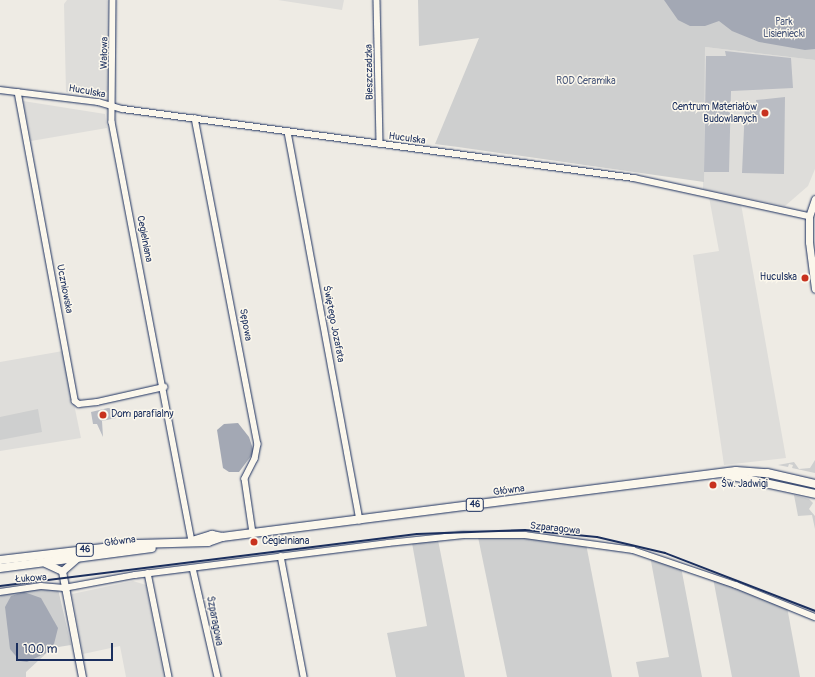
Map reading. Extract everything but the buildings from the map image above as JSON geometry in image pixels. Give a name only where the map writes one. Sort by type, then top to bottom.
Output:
[{"type":"main road","name":"Główna","points":[[728,475],[736,471],[761,472],[815,484]]},
{"type":"main road","name":"Główna","points":[[0,568],[192,541],[212,535],[222,537],[728,475],[815,494]]},
{"type":"main road","name":"Główna","points":[[0,560],[137,544],[170,543]]},
{"type":"street","name":"Wałowa","points":[[112,105],[113,0]]},
{"type":"street","name":"Bieszczadzka","points":[[377,0],[380,144]]},
{"type":"street","name":"Huculska","points":[[0,90],[112,105],[288,132],[634,178],[812,212]]},
{"type":"street","name":"Uczniowska","points":[[18,92],[75,400],[80,404],[97,402],[164,387]]},
{"type":"street","name":"Cegielniana","points":[[112,105],[115,143],[164,387],[192,541]]},
{"type":"street","name":"Sępowa","points":[[195,118],[258,444],[255,459],[245,479],[253,533]]},
{"type":"street","name":"Świętego Jozafata","points":[[288,132],[360,520]]},
{"type":"street","points":[[815,199],[812,212],[815,288]]},
{"type":"street","name":"Szparagowa","points":[[64,588],[148,573],[464,535],[544,535],[633,550],[736,585],[815,617]]},
{"type":"street","points":[[281,556],[304,677]]},
{"type":"street","points":[[62,571],[78,557]]},
{"type":"street","points":[[42,562],[62,571]]},
{"type":"street","name":"Szparagowa","points":[[193,568],[218,677]]},
{"type":"street","points":[[62,571],[82,677]]},
{"type":"street","points":[[148,573],[169,677]]},
{"type":"street","name":"Łukowa","points":[[0,592],[40,586],[64,588]]},
{"type":"shaded area","points":[[67,0],[107,0],[109,90],[101,98],[66,92],[64,4]]},
{"type":"shaded area","points":[[278,0],[344,0],[342,10]]},
{"type":"shaded area","name":"Park Lisieniecki","points":[[664,0],[815,0],[815,49],[805,50],[759,42],[732,31],[719,21],[705,26],[690,26],[678,20]]},
{"type":"shaded area","points":[[705,47],[815,60],[815,169],[808,186],[785,206],[703,189]]},
{"type":"shaded area","points":[[23,101],[105,114],[107,128],[31,141]]},
{"type":"shaded area","points":[[709,197],[741,204],[786,458],[724,465],[693,255],[719,251]]},
{"type":"shaded area","points":[[63,351],[81,438],[0,451],[0,362]]},
{"type":"shaded area","points":[[238,423],[249,437],[254,452],[239,472],[229,472],[223,468],[217,430],[224,424]]},
{"type":"shaded area","points":[[133,581],[146,585],[164,677],[126,677],[120,646],[83,654],[72,594]]},
{"type":"shaded area","points":[[24,592],[41,598],[58,628],[54,644],[46,653],[27,662],[20,661],[10,649],[5,607],[11,596]]},
{"type":"green space","name":"ROD Ceramika","points":[[418,0],[815,0],[815,60],[705,47],[704,182],[435,144],[479,38],[419,46]]},
{"type":"green space","points":[[38,409],[42,432],[0,440],[0,417]]},
{"type":"green space","points":[[815,460],[815,473],[792,468],[793,465],[789,464],[788,467],[778,465],[794,462],[799,469],[810,468]]},
{"type":"green space","points":[[794,495],[809,499],[813,503],[809,509],[815,516],[815,529],[812,515],[798,516]]},
{"type":"green space","points":[[478,537],[545,537],[586,544],[612,677],[507,677]]},
{"type":"green space","points":[[438,540],[465,677],[396,677],[387,633],[427,626],[412,543]]},
{"type":"green space","points":[[650,556],[681,567],[702,677],[639,677],[636,662],[669,657]]},
{"type":"green space","points":[[713,578],[787,607],[800,677],[732,677]]},
{"type":"green space","points":[[33,588],[58,589],[71,645],[52,648],[26,672],[26,677],[0,677],[0,594]]},
{"type":"railway","points":[[0,586],[417,534],[525,530],[597,537],[665,553],[815,611]]},
{"type":"place","name":"Centrum Materiałów Budowlanych","points":[[765,113]]},
{"type":"place","name":"Huculska","points":[[805,278]]},
{"type":"place","name":"Dom parafialny","points":[[103,415]]},
{"type":"place","name":"Św. Jadwigi","points":[[713,485]]},
{"type":"place","name":"Cegielniana","points":[[254,542]]}]
